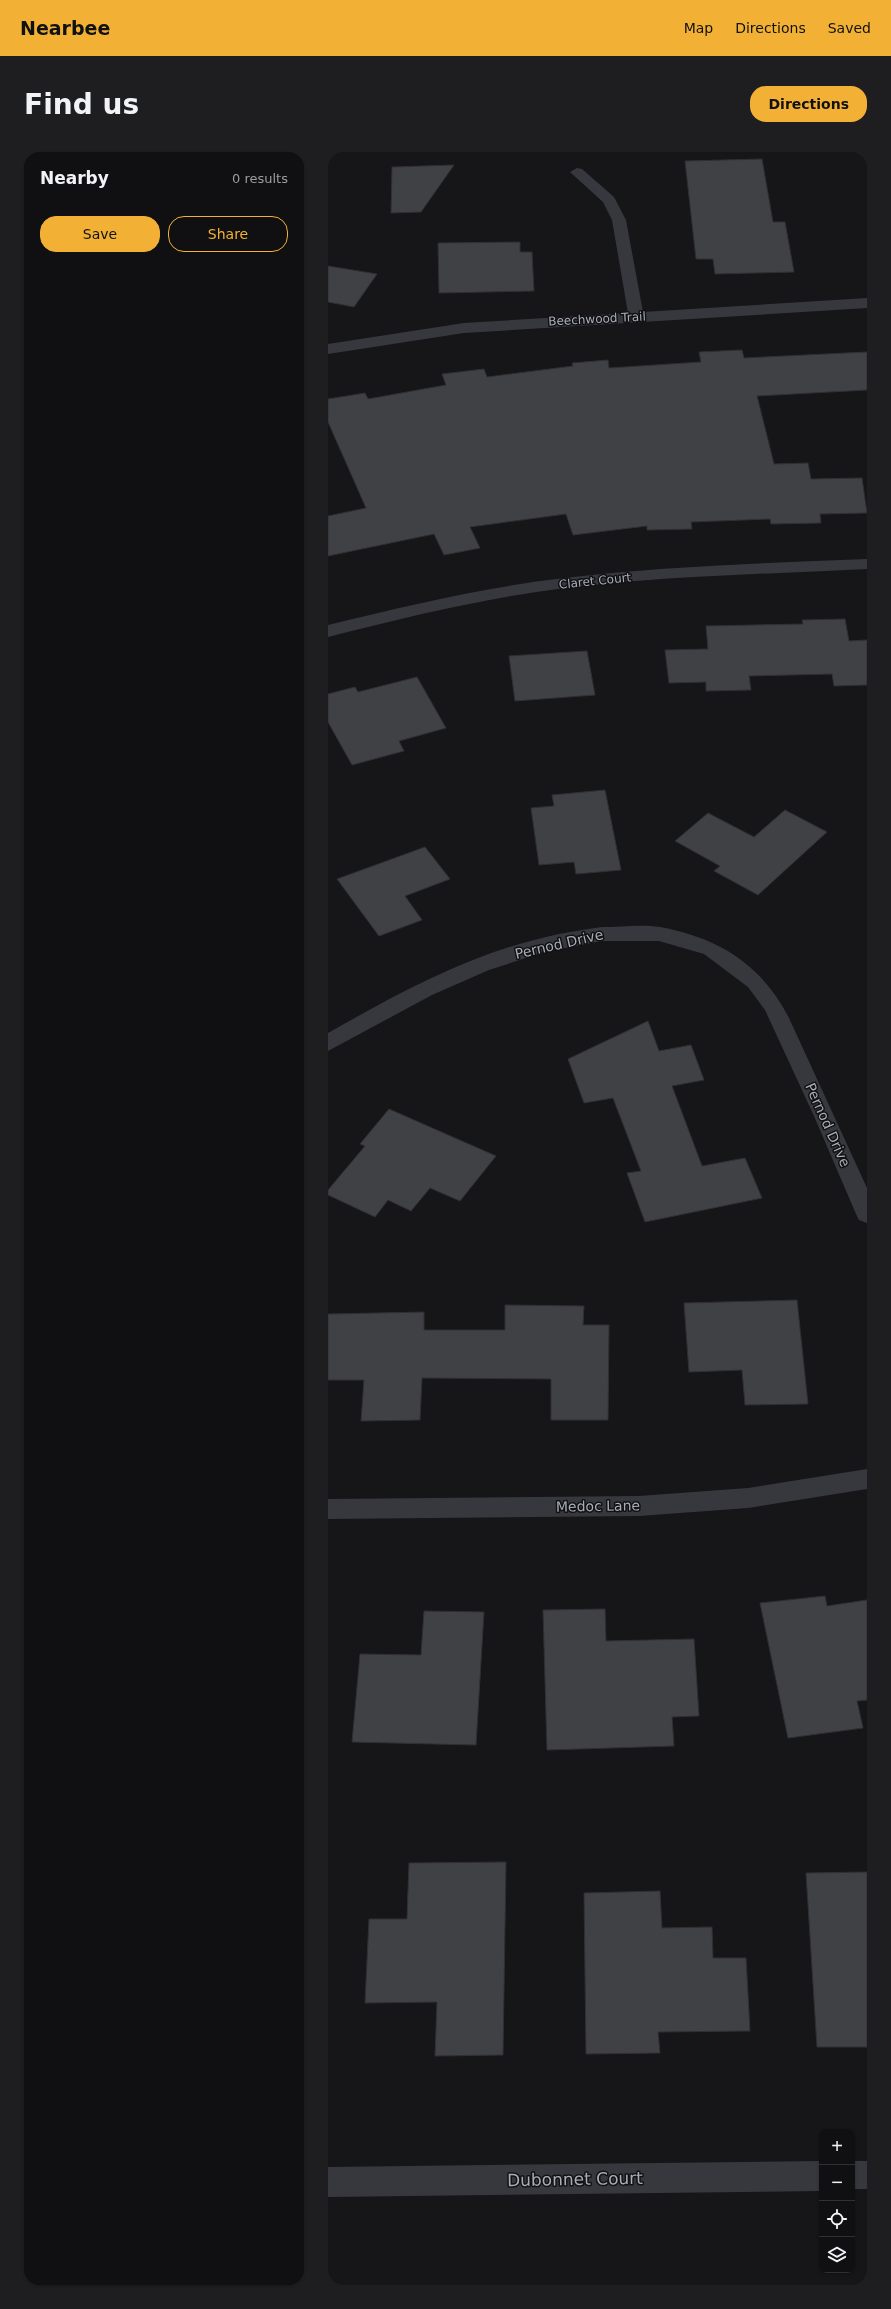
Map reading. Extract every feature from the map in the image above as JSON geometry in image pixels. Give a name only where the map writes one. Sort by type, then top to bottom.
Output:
[{"type":"street","points":[[577,172],[609,200],[619,220],[636,317]]},
{"type":"street","name":"Beechwood Trail","points":[[328,349],[464,328],[867,303]]},
{"type":"street","name":"Claret Court","points":[[328,631],[430,605],[565,583],[646,576],[867,564]]},
{"type":"street","name":"Pernod Drive","points":[[328,1043],[424,991],[461,973],[499,958],[538,946],[596,933],[644,931],[688,940],[726,958],[755,982],[775,1010],[826,1117],[867,1214]]},
{"type":"street","name":"Medoc Lane","points":[[328,1509],[639,1506],[748,1498],[867,1479]]},
{"type":"street","points":[[855,2175],[867,2175]]},
{"type":"street","name":"Dubonnet Court","points":[[328,2182],[819,2176]]},
{"type":"building","points":[[762,159],[773,222],[785,222],[794,272],[715,274],[713,259],[696,259],[685,161]]},
{"type":"building","points":[[454,165],[421,212],[391,213],[392,167]]},
{"type":"building","points":[[520,242],[520,252],[532,252],[534,291],[439,293],[438,243]]},
{"type":"building","points":[[328,266],[377,274],[354,307],[328,302]]},
{"type":"building","points":[[742,350],[744,358],[867,352],[867,390],[757,396],[774,464],[808,463],[811,479],[862,478],[867,513],[820,514],[821,523],[771,524],[770,519],[691,522],[692,529],[647,530],[647,526],[573,535],[566,514],[470,527],[480,548],[444,555],[434,534],[328,556],[328,516],[366,508],[328,422],[328,399],[365,393],[368,399],[446,385],[442,374],[484,369],[487,377],[573,366],[572,363],[608,360],[609,368],[701,362],[699,352]]},
{"type":"building","points":[[845,619],[849,641],[867,640],[867,685],[834,686],[832,674],[749,676],[751,690],[706,691],[706,682],[669,683],[665,650],[708,649],[706,626],[803,624],[802,620]]},
{"type":"building","points":[[587,651],[595,695],[515,701],[509,656]]},
{"type":"building","points":[[417,677],[446,728],[399,741],[404,751],[352,765],[328,722],[328,694],[355,687],[358,692]]},
{"type":"building","points":[[605,790],[621,870],[576,874],[574,862],[539,865],[531,808],[554,806],[552,795]]},
{"type":"building","points":[[785,810],[827,832],[758,895],[714,871],[720,866],[675,841],[708,813],[754,837]]},
{"type":"building","points":[[425,847],[450,879],[405,896],[422,920],[379,936],[337,879]]},
{"type":"building","points":[[648,1021],[659,1051],[691,1045],[704,1080],[672,1086],[702,1166],[745,1158],[762,1198],[645,1222],[627,1173],[641,1171],[613,1098],[584,1103],[568,1059]]},
{"type":"building","points":[[389,1109],[496,1156],[460,1201],[430,1188],[411,1211],[388,1200],[375,1217],[328,1195],[328,1190],[365,1146],[360,1144]]},
{"type":"building","points":[[797,1300],[808,1404],[745,1405],[742,1370],[689,1372],[684,1303]]},
{"type":"building","points":[[505,1305],[584,1306],[583,1325],[609,1325],[608,1420],[551,1420],[551,1379],[422,1378],[420,1420],[361,1421],[364,1380],[328,1380],[328,1314],[424,1312],[424,1330],[505,1330]]},
{"type":"building","points":[[825,1596],[827,1606],[867,1600],[867,1700],[857,1701],[863,1728],[788,1738],[760,1603]]},
{"type":"building","points":[[605,1609],[606,1641],[694,1639],[699,1716],[672,1717],[674,1746],[547,1750],[543,1610]]},
{"type":"building","points":[[424,1611],[484,1612],[476,1745],[352,1742],[360,1654],[421,1655]]},
{"type":"building","points":[[506,1862],[503,2055],[435,2056],[437,2002],[365,2003],[369,1919],[407,1919],[409,1863]]},
{"type":"building","points":[[867,1872],[867,2047],[817,2047],[806,1873]]},
{"type":"building","points":[[660,1891],[662,1928],[712,1927],[713,1958],[746,1958],[750,2031],[658,2032],[660,2053],[586,2054],[584,1893]]}]
